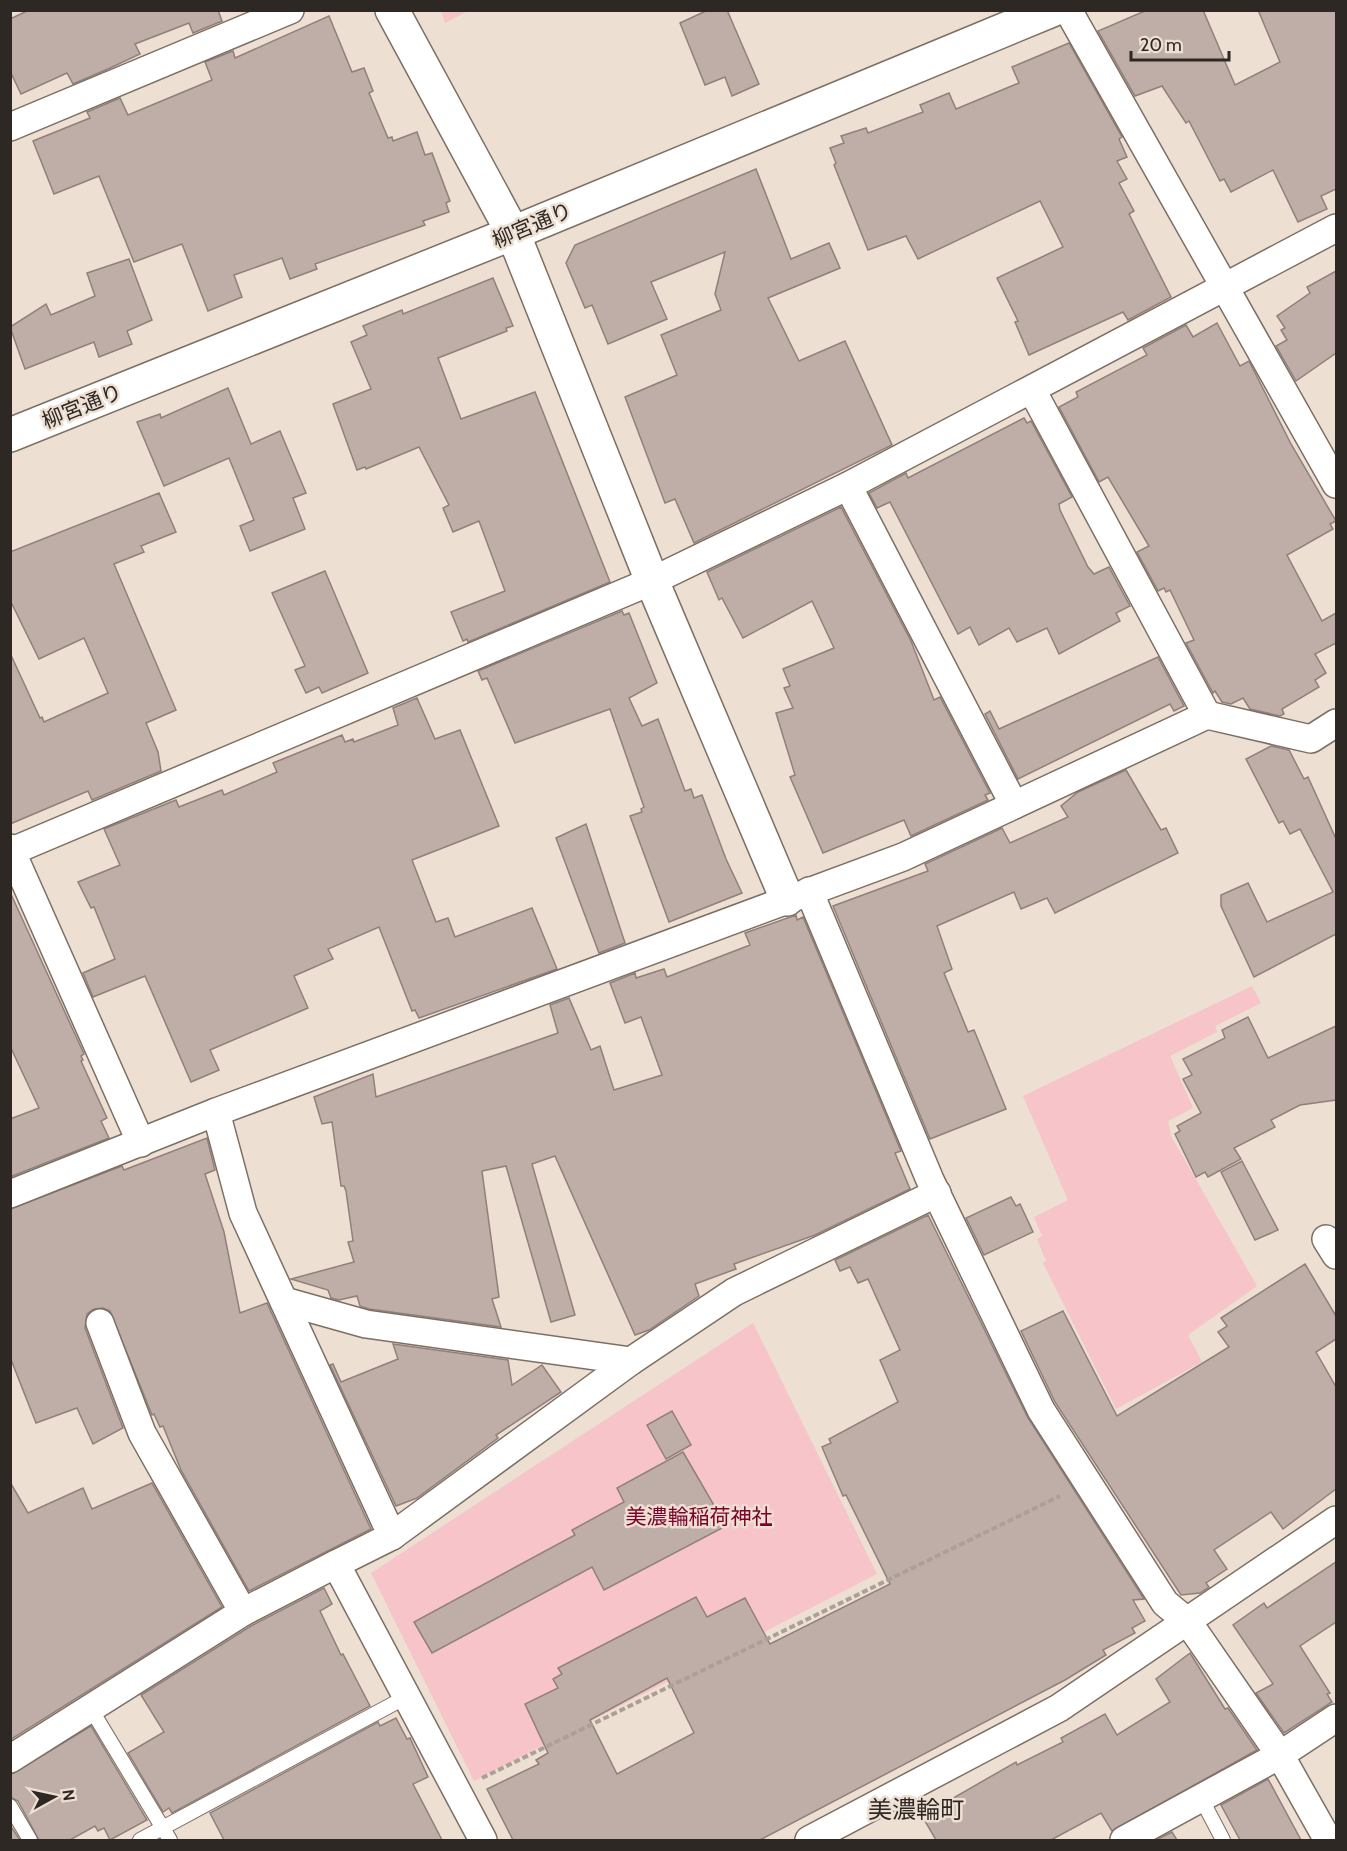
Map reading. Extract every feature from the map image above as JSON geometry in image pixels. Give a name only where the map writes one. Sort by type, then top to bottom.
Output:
[{"type":"street","points":[[10,127],[290,10]]},
{"type":"street","points":[[392,10],[513,233],[652,581],[937,1193],[1041,1410],[1165,1603],[1188,1623],[1280,1755],[1328,1840]]},
{"type":"street","name":"柳宮通り","points":[[10,435],[513,233],[1052,10]]},
{"type":"street","points":[[1068,10],[1336,484]]},
{"type":"street","points":[[141,1143],[11,850],[652,581],[848,486],[1336,228]]},
{"type":"street","points":[[1032,390],[1207,715]]},
{"type":"street","points":[[848,486],[1014,805]]},
{"type":"street","points":[[10,1194],[216,1112],[903,857],[1207,715],[1311,739],[1336,723]]},
{"type":"street","points":[[216,1112],[243,1213],[393,1536]]},
{"type":"street","points":[[10,1759],[243,1612],[393,1536],[631,1362],[734,1292],[937,1193]]},
{"type":"street","points":[[284,1301],[366,1324],[631,1362]]},
{"type":"street","points":[[100,1323],[142,1433],[243,1612]]},
{"type":"street","points":[[808,1840],[1059,1708],[1188,1623],[1336,1520]]},
{"type":"street","points":[[336,1564],[483,1840]]},
{"type":"street","points":[[1124,1840],[1280,1755],[1336,1718]]},
{"type":"lane","points":[[140,1840],[406,1698]]},
{"type":"lane","points":[[92,1709],[170,1840]]},
{"type":"lane","points":[[1201,1798],[1223,1840]]},
{"type":"lane","points":[[10,1806],[30,1840]]},
{"type":"path","points":[[456,1790],[1088,1483]]},
{"type":"green space","points":[[441,11],[468,11],[445,23]]},
{"type":"green space","points":[[1252,986],[1261,1003],[1215,1026],[1217,1032],[1170,1056],[1193,1108],[1168,1121],[1171,1136],[1257,1286],[1188,1335],[1202,1362],[1116,1409],[1043,1263],[1046,1261],[1037,1239],[1042,1236],[1034,1217],[1068,1200],[1023,1096]]},
{"type":"green space","name":"美濃輪稲荷神社","points":[[753,1323],[877,1574],[474,1781],[371,1573]]},
{"type":"building","points":[[29,10],[218,10],[222,21],[193,33],[189,23],[135,44],[140,54],[73,84],[67,73],[21,94],[10,71],[10,19]]},
{"type":"building","points":[[708,10],[727,10],[759,84],[732,96],[725,77],[705,85],[680,23]]},
{"type":"building","points":[[1147,10],[1203,10],[1235,85],[1280,62],[1258,10],[1336,10],[1336,189],[1321,196],[1327,209],[1298,222],[1273,170],[1231,192],[1224,179],[1220,181],[1189,121],[1186,123],[1162,86],[1135,96],[1098,31]]},
{"type":"building","points":[[329,16],[352,72],[364,68],[373,91],[369,93],[388,138],[392,137],[393,141],[417,132],[425,155],[432,153],[450,201],[446,203],[449,212],[423,221],[425,225],[315,264],[317,269],[290,279],[282,258],[234,275],[242,297],[208,311],[182,244],[134,262],[99,176],[54,194],[33,141],[90,118],[87,112],[120,98],[128,115],[212,80],[205,62],[233,51],[235,58]]},
{"type":"building","points":[[1069,43],[1122,137],[1119,139],[1127,157],[1117,161],[1127,179],[1119,183],[1134,211],[1129,214],[1171,297],[1128,320],[1123,312],[1029,355],[1015,322],[1018,321],[997,278],[1063,247],[1040,201],[918,259],[906,236],[868,250],[834,165],[836,163],[830,148],[844,143],[841,136],[866,128],[868,133],[923,112],[920,105],[949,93],[956,109],[1019,83],[1012,67]]},
{"type":"building","points":[[756,169],[791,259],[829,243],[840,268],[768,298],[799,361],[845,341],[892,445],[694,543],[675,499],[665,503],[625,397],[677,375],[661,335],[721,310],[715,294],[725,252],[651,282],[667,319],[608,344],[592,305],[585,308],[566,263],[575,245]]},
{"type":"building","points":[[129,259],[152,320],[127,331],[132,344],[99,357],[94,342],[25,369],[10,327],[46,304],[51,315],[95,296],[87,273]]},
{"type":"building","points":[[1336,271],[1336,353],[1296,381],[1276,346],[1287,340],[1281,330],[1285,328],[1277,316],[1310,293],[1307,287]]},
{"type":"building","points":[[493,278],[513,326],[506,328],[507,331],[438,358],[461,419],[535,392],[610,582],[468,642],[467,639],[463,641],[451,612],[505,591],[479,521],[453,532],[443,508],[449,505],[419,447],[366,469],[365,467],[357,470],[333,404],[371,389],[351,342],[367,335],[363,326],[402,310],[403,314]]},
{"type":"building","points":[[1217,323],[1240,366],[1249,361],[1291,444],[1336,521],[1330,524],[1333,529],[1287,555],[1322,621],[1336,613],[1336,643],[1315,654],[1326,673],[1315,680],[1319,687],[1282,709],[1284,714],[1280,716],[1250,709],[1243,698],[1231,704],[1222,702],[1215,691],[1213,693],[1186,643],[1194,640],[1170,590],[1166,592],[1164,588],[1158,591],[1137,552],[1149,546],[1108,477],[1099,482],[1059,407],[1078,397],[1076,392],[1147,355],[1143,348],[1186,325],[1193,337]]},
{"type":"building","points":[[228,388],[251,444],[280,431],[306,493],[293,498],[305,529],[250,551],[240,526],[254,520],[229,458],[164,486],[137,422],[160,414],[161,418]]},
{"type":"building","points":[[1024,418],[1027,423],[1031,421],[1072,497],[1059,504],[1060,510],[1088,567],[1094,574],[1109,567],[1130,606],[1116,613],[1120,621],[1059,654],[1047,628],[1017,642],[1009,628],[979,645],[970,627],[958,634],[890,502],[877,508],[869,493],[906,473],[908,478]]},
{"type":"building","points":[[159,493],[176,532],[141,546],[144,552],[114,564],[176,710],[146,723],[158,752],[161,771],[92,800],[88,791],[10,824],[10,653],[40,718],[42,717],[44,722],[108,693],[84,638],[39,659],[10,600],[10,552]]},
{"type":"building","points":[[841,507],[911,641],[934,700],[940,697],[990,793],[985,795],[988,800],[911,836],[904,820],[823,853],[790,777],[795,775],[776,713],[793,708],[784,688],[790,686],[783,669],[834,648],[812,601],[743,638],[722,598],[719,600],[707,572]]},
{"type":"building","points":[[325,571],[368,673],[322,693],[319,687],[306,693],[295,670],[305,666],[272,593]]},
{"type":"building","points":[[622,611],[624,615],[629,613],[657,683],[629,698],[642,726],[658,719],[685,791],[691,789],[694,798],[702,795],[726,859],[742,893],[669,922],[630,816],[642,812],[641,809],[644,807],[610,709],[515,743],[487,678],[482,680],[478,671]]},
{"type":"building","points":[[1158,657],[1184,706],[1174,711],[1170,704],[1018,779],[985,714],[990,711],[999,729]]},
{"type":"building","points":[[417,698],[435,739],[460,730],[499,826],[412,860],[436,922],[448,918],[455,937],[532,908],[557,969],[419,1018],[415,1010],[412,1011],[379,927],[328,949],[333,959],[294,976],[308,1008],[210,1050],[219,1070],[191,1082],[145,976],[93,997],[83,973],[115,959],[94,907],[91,908],[78,882],[120,865],[104,829],[176,800],[179,807],[222,790],[224,795],[277,772],[273,763],[342,735],[345,742],[353,739],[354,742],[398,725],[393,708]]},
{"type":"building","points":[[1271,746],[1289,750],[1304,779],[1308,777],[1336,839],[1336,934],[1254,977],[1221,906],[1221,895],[1248,883],[1267,922],[1333,892],[1300,829],[1290,834],[1283,821],[1279,823],[1246,759]]},
{"type":"building","points":[[1126,770],[1161,830],[1166,828],[1178,853],[1055,913],[1047,898],[1021,909],[1014,892],[937,926],[952,969],[944,973],[968,1032],[974,1030],[1006,1109],[930,1139],[833,906],[928,871],[925,864],[1002,828],[1010,843],[1068,817],[1061,806],[1078,792]]},
{"type":"building","points":[[586,824],[625,943],[599,953],[556,838]]},
{"type":"building","points":[[10,892],[84,1054],[81,1056],[83,1060],[81,1061],[107,1118],[101,1121],[109,1138],[10,1177],[10,1119],[39,1108],[10,1046]]},
{"type":"building","points":[[796,915],[797,920],[803,917],[901,1151],[895,1153],[910,1189],[815,1235],[734,1264],[736,1269],[695,1284],[699,1296],[649,1330],[635,1335],[555,1156],[532,1164],[575,1315],[551,1322],[506,1166],[482,1171],[499,1297],[492,1299],[501,1327],[369,1309],[360,1306],[357,1296],[339,1300],[331,1298],[328,1290],[291,1279],[354,1262],[348,1242],[353,1241],[346,1191],[344,1186],[341,1186],[332,1122],[322,1124],[314,1097],[373,1074],[376,1097],[558,1033],[550,1005],[569,998],[591,1050],[600,1046],[614,1090],[662,1075],[641,1017],[625,1023],[610,983],[635,973],[636,978],[664,969],[667,977],[750,945],[745,933]]},
{"type":"building","points":[[1248,1017],[1268,1058],[1336,1026],[1336,1100],[1300,1105],[1271,1120],[1275,1127],[1234,1148],[1241,1159],[1208,1177],[1205,1172],[1196,1177],[1175,1134],[1180,1131],[1177,1126],[1201,1113],[1183,1079],[1192,1075],[1183,1059],[1225,1038],[1222,1030]]},
{"type":"building","points":[[207,1138],[215,1170],[205,1174],[224,1232],[240,1313],[267,1303],[371,1529],[249,1591],[181,1470],[163,1426],[160,1427],[154,1414],[152,1415],[110,1311],[103,1308],[94,1309],[87,1314],[85,1328],[123,1428],[93,1444],[77,1408],[36,1423],[10,1357],[10,1209],[122,1166],[124,1170]]},
{"type":"building","points":[[1242,1161],[1278,1230],[1255,1240],[1221,1172]]},
{"type":"building","points":[[1011,1197],[1016,1206],[1020,1204],[1033,1232],[984,1255],[966,1218]]},
{"type":"building","points":[[928,1215],[1028,1418],[1144,1599],[1133,1600],[1145,1621],[1132,1628],[1135,1633],[1103,1650],[1106,1655],[1065,1680],[760,1840],[513,1840],[487,1789],[539,1764],[536,1760],[548,1753],[525,1704],[558,1688],[553,1679],[562,1674],[558,1668],[696,1597],[707,1617],[745,1598],[770,1644],[890,1584],[846,1495],[843,1496],[822,1447],[831,1443],[829,1439],[898,1402],[880,1360],[900,1350],[868,1279],[858,1283],[850,1267],[840,1271],[835,1260]],"holes":[[[667,1678],[694,1733],[617,1774],[590,1720]]]},
{"type":"building","points":[[1305,1264],[1336,1316],[1336,1339],[1316,1352],[1336,1387],[1336,1489],[1283,1529],[1271,1512],[1214,1550],[1227,1569],[1206,1583],[1209,1587],[1200,1593],[1181,1595],[1055,1402],[1021,1331],[1063,1311],[1117,1416],[1229,1347],[1218,1332],[1227,1326],[1221,1318]]},
{"type":"building","points":[[393,1344],[508,1360],[512,1385],[542,1365],[561,1392],[496,1435],[498,1438],[417,1498],[396,1506],[330,1365],[333,1364],[341,1382],[398,1359]]},
{"type":"building","points":[[672,1411],[691,1445],[666,1459],[647,1425]]},
{"type":"building","points":[[683,1452],[726,1526],[604,1590],[592,1567],[432,1653],[414,1622],[575,1535],[572,1530],[624,1502],[617,1488]]},
{"type":"building","points":[[10,1482],[28,1513],[83,1488],[92,1509],[152,1483],[222,1607],[10,1740]]},
{"type":"building","points":[[1336,1562],[1336,1622],[1300,1646],[1330,1693],[1327,1694],[1332,1702],[1284,1733],[1256,1693],[1273,1684],[1233,1625],[1264,1603],[1267,1608]]},
{"type":"building","points":[[324,1588],[332,1604],[320,1611],[341,1655],[343,1654],[370,1706],[172,1813],[169,1808],[163,1812],[128,1753],[164,1732],[141,1695],[251,1626]]},
{"type":"building","points":[[1190,1653],[1225,1709],[1228,1708],[1257,1750],[1112,1831],[1101,1813],[1051,1840],[936,1840],[922,1816],[1016,1762],[1017,1765],[1063,1742],[1061,1738],[1105,1714],[1117,1735],[1170,1702],[1156,1679]]},
{"type":"building","points":[[396,1718],[407,1739],[410,1738],[428,1777],[413,1784],[442,1840],[224,1840],[210,1813],[378,1722],[380,1726]]},
{"type":"building","points":[[91,1726],[147,1820],[110,1840],[104,1828],[98,1831],[95,1826],[70,1840],[39,1840],[18,1801],[10,1797],[10,1775]]},
{"type":"building","points":[[1268,1779],[1301,1840],[1240,1840],[1221,1805]]},
{"type":"building","points":[[10,1825],[20,1840],[10,1840]]},
{"type":"building","points":[[1172,1832],[1177,1840],[1156,1840]]},
{"type":"district","name":"美濃輪町","points":[[916,1809]]}]
